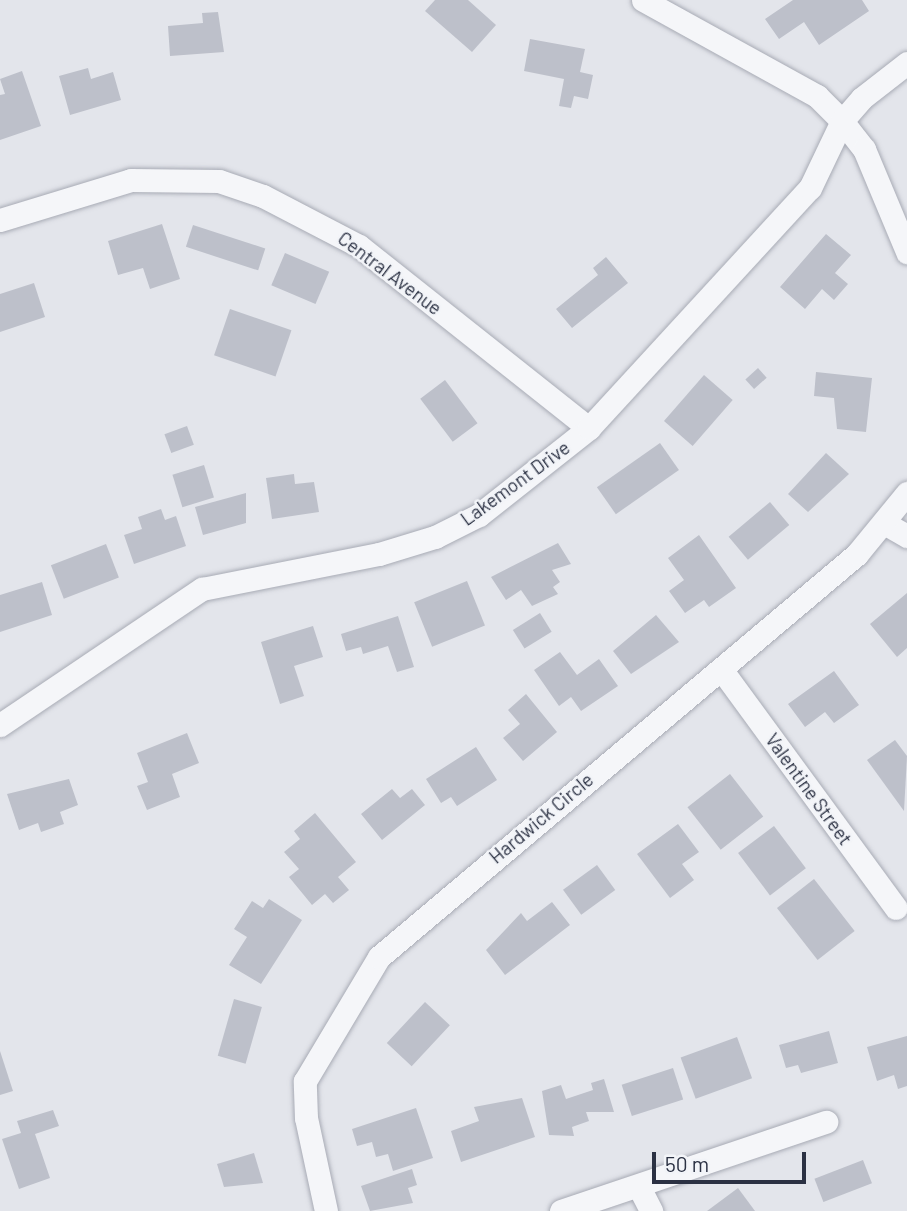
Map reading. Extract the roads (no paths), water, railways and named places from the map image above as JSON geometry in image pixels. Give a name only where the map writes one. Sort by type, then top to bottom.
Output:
[{"type":"street","points":[[643,0],[817,96],[842,121],[864,149],[907,252]]},
{"type":"street","name":"Lakemont Drive","points":[[0,725],[202,589],[435,537],[479,515],[589,428],[810,188],[842,121],[907,63]]},
{"type":"street","name":"Central Avenue","points":[[0,220],[131,180],[219,181],[264,196],[359,246],[589,428]]},
{"type":"street","name":"Hardwick Circle","points":[[326,1211],[306,1118],[305,1081],[379,957],[721,669],[886,524],[907,492]]},
{"type":"street","points":[[886,524],[907,536]]},
{"type":"street","name":"Valentine Street","points":[[721,669],[896,908]]},
{"type":"street","points":[[561,1211],[826,1122]]},
{"type":"street","points":[[639,1187],[651,1211]]}]
